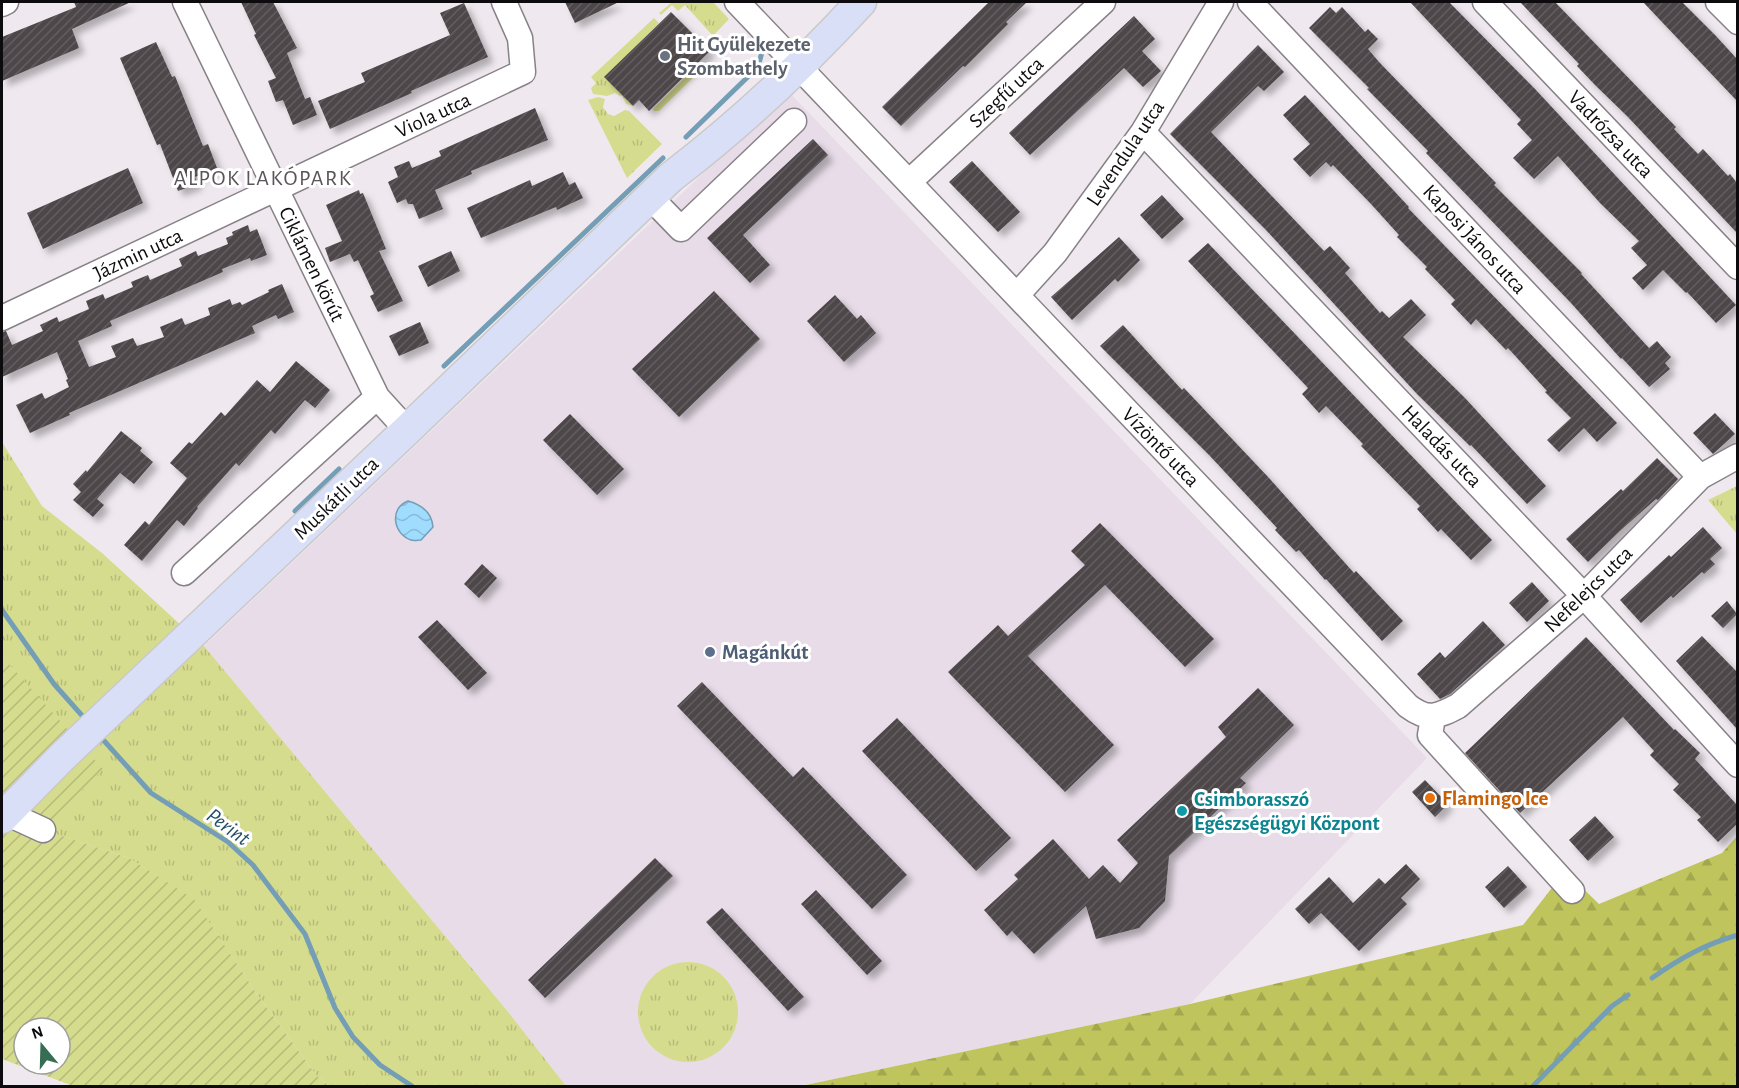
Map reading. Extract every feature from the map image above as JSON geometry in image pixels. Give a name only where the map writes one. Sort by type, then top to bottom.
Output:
[{"type":"main road","name":"Muskátli utca","points":[[792,60],[842,2]]},
{"type":"main road","name":"Muskátli utca","points":[[4,816],[62,757],[650,197],[670,177],[703,136],[861,2]]},
{"type":"street","points":[[2,4],[6,2]]},
{"type":"street","name":"Ciklámen körút","points":[[184,2],[377,397],[407,430]]},
{"type":"street","name":"Viola utca","points":[[275,189],[523,72],[520,38],[504,2]]},
{"type":"street","name":"Vízöntő utca","points":[[737,2],[1408,706],[1420,714],[1433,717]]},
{"type":"street","name":"Szegfű utca","points":[[909,182],[1103,2]]},
{"type":"street","name":"Kaposi János utca","points":[[1250,2],[1700,477]]},
{"type":"street","name":"Vadrózsa utca","points":[[1485,2],[1737,267]]},
{"type":"street","points":[[1718,2],[1737,22]]},
{"type":"street","name":"Levendula utca","points":[[1017,295],[1055,253],[1143,132],[1216,3]]},
{"type":"street","points":[[650,197],[681,229],[794,122]]},
{"type":"street","name":"Haladás utca","points":[[1143,132],[1584,596],[1737,765]]},
{"type":"street","name":"Jázmin utca","points":[[2,318],[275,189]]},
{"type":"street","points":[[184,573],[377,397]]},
{"type":"street","name":"Nefelejcs utca","points":[[1433,717],[1458,706],[1584,596],[1700,477],[1737,456]]},
{"type":"street","points":[[1433,717],[1430,735],[1572,891]]},
{"type":"street","points":[[4,816],[44,830]]},
{"type":"shaded area","points":[[789,92],[1427,758],[1190,1004],[801,1086],[566,1086],[509,1013],[204,646]]},
{"type":"green space","points":[[672,2],[713,2],[729,19],[713,36],[685,5],[678,11],[672,5],[661,15],[659,13]]},
{"type":"green space","points":[[654,18],[659,23],[605,77],[633,106],[626,104],[623,97],[615,93],[607,96],[593,94],[591,88],[596,83],[591,77]]},
{"type":"green space","points":[[698,65],[700,71],[659,111],[654,111],[653,109]]},
{"type":"green space","points":[[598,97],[605,99],[603,107],[608,114],[614,116],[625,110],[629,111],[662,144],[627,178],[588,100]]},
{"type":"green space","points":[[2,442],[42,506],[102,553],[204,646],[509,1013],[566,1086],[329,1086],[316,1075],[254,990],[194,900],[129,858],[43,830],[37,697],[2,656]]},
{"type":"green space","points":[[1737,486],[1737,534],[1708,500]]},
{"type":"green space","points":[[2,656],[103,769],[44,830],[129,858],[194,899],[254,990],[316,1075],[329,1086],[73,1086],[47,1076],[72,1076],[72,1016],[12,1016],[12,1063],[2,1059]]},
{"type":"green space","points":[[1737,836],[1737,1086],[801,1086],[1190,1004],[1523,925],[1565,871],[1599,904],[1722,853]]},
{"type":"green space","points":[[688,962],[707,966],[723,977],[734,993],[738,1012],[734,1031],[723,1047],[707,1058],[688,1062],[669,1058],[653,1047],[642,1031],[638,1012],[642,993],[653,977],[669,966]]},
{"type":"water","points":[[408,501],[418,505],[431,517],[433,527],[421,540],[405,537],[397,527],[398,509]]},
{"type":"building","points":[[74,2],[131,2],[72,29],[79,48],[2,81],[2,37],[76,7]]},
{"type":"building","points":[[241,2],[273,2],[297,48],[287,53],[305,99],[310,97],[317,115],[293,125],[283,100],[276,102],[268,81],[276,78],[254,35],[256,34]]},
{"type":"building","points":[[565,2],[619,2],[575,23]]},
{"type":"building","points":[[989,2],[1027,2],[965,67],[963,66],[901,126],[882,107]]},
{"type":"building","points":[[1410,2],[1449,2],[1535,89],[1736,305],[1716,323],[1663,270],[1643,290],[1632,278],[1647,265],[1631,248],[1639,241],[1600,203],[1558,156],[1534,179],[1513,158],[1532,140],[1517,124],[1521,120]]},
{"type":"building","points":[[1520,2],[1555,2],[1676,127],[1674,129],[1698,154],[1703,149],[1728,176],[1730,174],[1737,183],[1737,233],[1577,66],[1579,64]]},
{"type":"building","points":[[1643,2],[1682,2],[1716,36],[1737,59],[1737,101]]},
{"type":"building","points":[[464,3],[488,57],[330,129],[318,101],[365,82],[361,73],[450,35],[440,13]]},
{"type":"building","points":[[1330,7],[1336,13],[1342,7],[1365,32],[1368,29],[1378,39],[1368,49],[1379,62],[1496,183],[1494,185],[1582,273],[1649,348],[1657,341],[1671,357],[1665,363],[1670,369],[1649,387],[1426,153],[1428,151],[1309,28]]},
{"type":"building","name":"Hit Gyülekezete Szombathely","points":[[671,12],[710,51],[649,111],[639,100],[633,106],[604,77]]},
{"type":"building","points":[[1134,16],[1155,39],[1142,51],[1161,71],[1143,87],[1124,68],[1030,155],[1009,133]]},
{"type":"building","points":[[156,42],[172,77],[175,76],[203,146],[208,144],[217,168],[195,177],[197,184],[178,191],[160,144],[157,145],[120,58]]},
{"type":"building","points":[[1258,45],[1284,72],[1264,91],[1258,86],[1211,132],[1324,251],[1330,246],[1350,268],[1345,273],[1380,313],[1382,311],[1389,318],[1411,299],[1426,315],[1403,337],[1465,398],[1546,486],[1527,504],[1471,445],[1417,394],[1266,230],[1170,134]]},
{"type":"building","points":[[1305,95],[1408,208],[1617,423],[1597,442],[1584,428],[1559,452],[1547,440],[1571,418],[1545,392],[1547,391],[1508,348],[1506,350],[1476,319],[1471,325],[1451,304],[1455,300],[1425,269],[1427,267],[1333,165],[1331,167],[1326,162],[1310,177],[1293,159],[1310,144],[1283,115]]},
{"type":"building","points":[[535,108],[548,140],[471,171],[472,174],[435,190],[443,209],[419,219],[413,204],[408,204],[406,199],[397,203],[388,182],[398,177],[394,167],[409,161],[412,168],[441,156],[439,151]]},
{"type":"building","points":[[813,139],[828,155],[743,235],[770,265],[750,283],[707,238]]},
{"type":"building","points":[[972,161],[1020,212],[998,232],[949,182]]},
{"type":"building","points":[[128,168],[143,203],[43,249],[27,213]]},
{"type":"building","points":[[563,172],[569,185],[575,182],[583,198],[481,238],[467,208],[530,180],[532,186]]},
{"type":"building","points":[[359,190],[360,194],[363,193],[386,249],[379,251],[403,301],[378,312],[370,296],[374,294],[358,260],[354,262],[350,254],[330,262],[325,248],[342,241],[326,205]]},
{"type":"building","points":[[1162,195],[1184,219],[1162,239],[1140,215]]},
{"type":"building","points":[[248,225],[250,232],[257,229],[267,255],[251,261],[250,258],[222,269],[223,272],[110,321],[112,326],[78,341],[89,367],[116,357],[111,346],[133,338],[137,346],[164,337],[160,327],[182,318],[185,325],[210,315],[208,308],[230,299],[232,305],[240,302],[242,305],[282,284],[294,312],[278,319],[276,315],[252,326],[255,333],[69,413],[70,415],[30,433],[16,405],[42,393],[45,399],[69,387],[66,380],[68,379],[57,352],[2,377],[2,332],[6,331],[12,345],[43,331],[40,325],[57,317],[59,322],[89,309],[86,301],[103,294],[105,299],[133,287],[131,282],[148,275],[150,280],[182,266],[179,259],[196,251],[198,256],[228,244],[226,238],[233,235],[232,232]]},
{"type":"building","points":[[1119,237],[1140,260],[1118,282],[1115,279],[1072,320],[1051,297]]},
{"type":"building","points":[[1208,243],[1492,540],[1471,560],[1441,529],[1438,532],[1417,509],[1420,506],[1361,446],[1363,444],[1326,406],[1319,413],[1302,394],[1308,388],[1188,261]]},
{"type":"building","points":[[451,251],[460,271],[428,287],[418,266]]},
{"type":"building","points":[[714,291],[760,339],[679,417],[632,369]]},
{"type":"building","points":[[835,295],[857,319],[861,315],[876,333],[844,362],[807,321]]},
{"type":"building","points":[[420,322],[429,343],[399,356],[389,336]]},
{"type":"building","points":[[1123,325],[1182,390],[1184,388],[1269,478],[1354,573],[1356,571],[1403,621],[1382,641],[1299,550],[1296,552],[1275,530],[1277,528],[1210,456],[1100,346]]},
{"type":"building","points":[[296,361],[330,390],[315,408],[305,400],[275,434],[271,430],[239,466],[236,463],[197,507],[184,526],[177,520],[142,561],[124,545],[145,521],[149,525],[187,478],[170,463],[189,442],[192,444],[221,412],[225,416],[257,380],[270,392]]},
{"type":"building","points":[[1715,413],[1735,434],[1713,454],[1693,433]]},
{"type":"building","points":[[570,414],[624,469],[597,495],[543,440]]},
{"type":"building","points":[[121,431],[142,448],[140,451],[153,462],[134,484],[120,473],[97,499],[104,505],[93,517],[73,500],[81,492],[73,484],[86,470],[87,472]]},
{"type":"building","points":[[1657,458],[1678,479],[1658,500],[1656,499],[1621,530],[1588,562],[1566,539],[1621,489],[1623,491]]},
{"type":"building","points":[[1100,523],[1214,639],[1185,667],[1105,585],[1028,656],[1114,745],[1065,792],[948,672],[998,625],[1008,636],[1085,565],[1071,551]]},
{"type":"building","points":[[1703,527],[1722,548],[1710,559],[1715,564],[1704,574],[1702,572],[1673,598],[1671,596],[1641,623],[1620,600]]},
{"type":"building","points":[[482,564],[497,578],[479,598],[464,584]]},
{"type":"building","points":[[1532,582],[1549,601],[1527,622],[1509,603]]},
{"type":"building","points":[[1727,601],[1737,614],[1723,628],[1711,616]]},
{"type":"building","points":[[437,620],[487,673],[468,690],[418,637]]},
{"type":"building","points":[[1483,621],[1505,645],[1450,694],[1440,699],[1417,674],[1440,652],[1445,658]]},
{"type":"building","points":[[1702,636],[1737,672],[1737,729],[1676,661]]},
{"type":"building","points":[[1586,637],[1674,730],[1700,753],[1695,759],[1737,805],[1737,824],[1718,842],[1697,820],[1701,817],[1673,790],[1679,784],[1650,755],[1654,751],[1623,717],[1520,813],[1465,753]]},
{"type":"building","points":[[702,682],[793,777],[803,767],[907,875],[872,909],[677,706]]},
{"type":"building","name":"Csimborasszó Egészségügyi Központ","points":[[1258,688],[1294,725],[1240,778],[1246,783],[1169,856],[1165,901],[1139,928],[1096,939],[1086,906],[1034,954],[1012,931],[1007,936],[984,910],[1018,879],[1014,875],[1053,839],[1089,879],[1103,865],[1120,883],[1138,863],[1117,840],[1226,737],[1218,727]]},
{"type":"building","points":[[897,718],[1011,838],[976,871],[862,751]]},
{"type":"building","name":"Flamingo Ice","points":[[1425,780],[1448,804],[1435,817],[1412,792]]},
{"type":"building","points":[[1595,816],[1614,837],[1588,861],[1569,840]]},
{"type":"building","points":[[655,858],[673,876],[545,998],[528,980]]},
{"type":"building","points":[[1406,864],[1420,879],[1401,898],[1407,904],[1359,951],[1321,913],[1309,924],[1295,909],[1329,877],[1353,903],[1379,878],[1385,884]]},
{"type":"building","points":[[1508,866],[1527,887],[1504,908],[1485,887]]},
{"type":"building","points":[[816,890],[882,961],[867,975],[801,904]]},
{"type":"building","points":[[722,908],[804,997],[788,1011],[706,922]]},
{"type":"waterway","points":[[686,137],[758,67],[762,52]]},
{"type":"waterway","points":[[444,366],[663,158]]},
{"type":"waterway","points":[[295,511],[339,469]]},
{"type":"waterway","name":"Perint","points":[[2,610],[54,684],[86,720]]},
{"type":"waterway","name":"Perint","points":[[98,734],[151,793],[228,842],[253,865],[305,934],[335,1008],[353,1037],[380,1065],[412,1086]]},
{"type":"waterway","points":[[1652,978],[1693,953],[1738,935]]},
{"type":"waterway","points":[[1533,1086],[1612,1006],[1628,995]]},
{"type":"place","name":"Hit Gyülekezete Szombathely","points":[[665,56]]},
{"type":"place","name":"Magánkút","points":[[710,652]]},
{"type":"place","name":"Flamingo Ice","points":[[1430,798]]},
{"type":"place","name":"Csimborasszó Egészségügyi Központ","points":[[1182,811]]},
{"type":"district","name":"ALPOK LAKÓPARK","points":[[263,177]]}]
